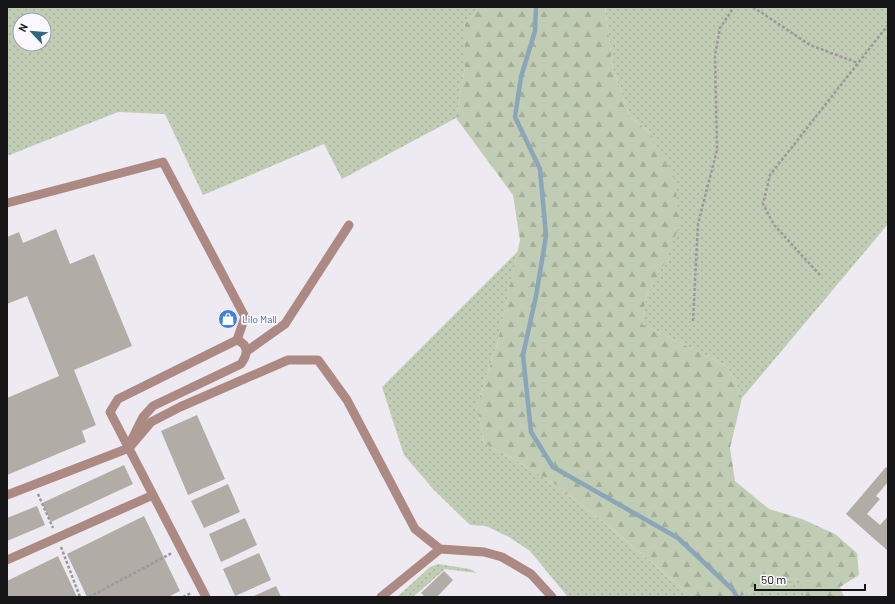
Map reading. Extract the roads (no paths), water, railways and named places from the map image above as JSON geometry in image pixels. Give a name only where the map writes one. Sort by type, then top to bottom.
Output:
[{"type":"lane","points":[[7,203],[163,162],[245,317],[237,340],[118,399],[110,412],[206,597]]},
{"type":"lane","points":[[247,351],[285,324],[349,225]]},
{"type":"lane","points":[[129,448],[143,417],[153,406],[241,364],[245,359],[247,351],[245,345],[237,340]]},
{"type":"lane","points":[[7,495],[129,448],[151,422],[180,407],[288,360],[318,360],[347,400],[415,529],[440,549],[484,552],[502,557],[531,574],[552,597]]},
{"type":"lane","points":[[7,560],[153,495]]},
{"type":"lane","points":[[381,597],[440,549]]},
{"type":"waterway","points":[[536,7],[535,31],[521,77],[515,117],[540,169],[546,236],[536,296],[523,355],[531,432],[553,467],[678,538],[733,590],[737,597]]},
{"type":"place","name":"Lilo Mall","points":[[228,319]]}]
